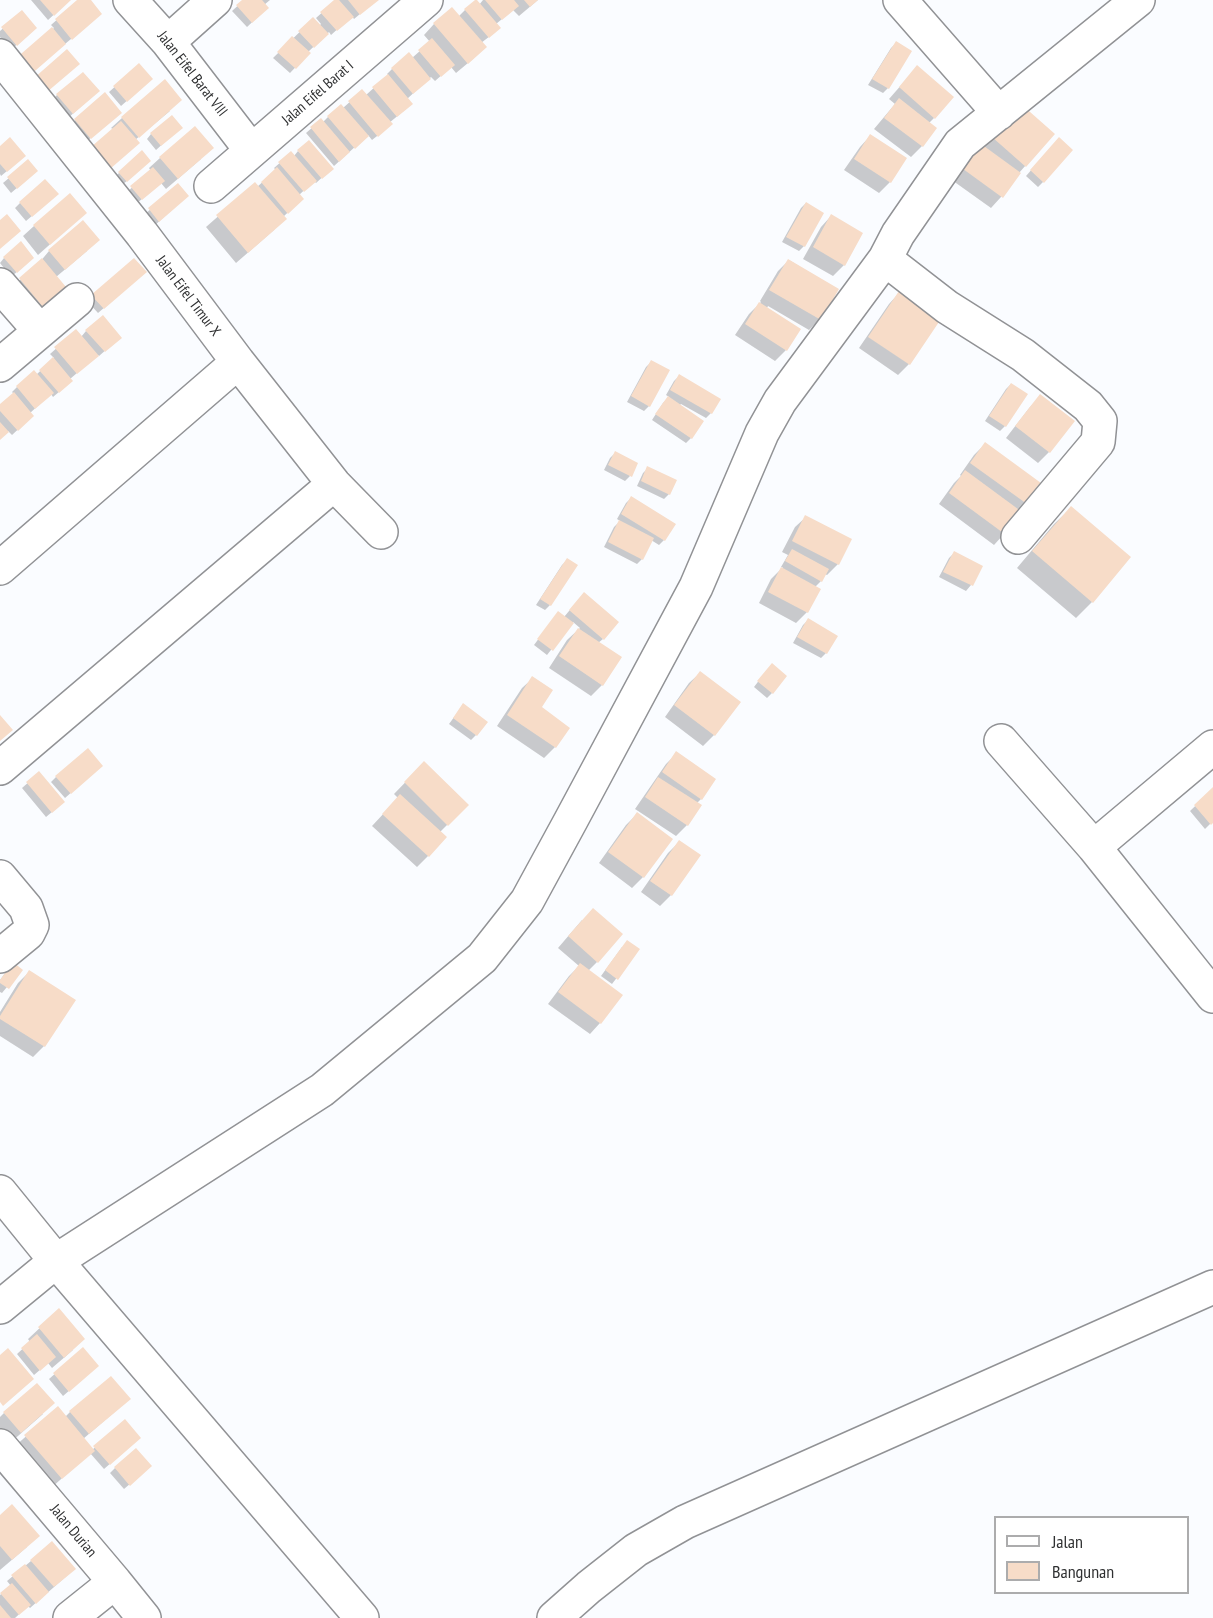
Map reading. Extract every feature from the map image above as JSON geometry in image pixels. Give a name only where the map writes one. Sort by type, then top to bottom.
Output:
[{"type":"street","name":"Jalan Eifel Barat VIII","points":[[130,0],[168,42],[251,150]]},
{"type":"street","points":[[168,42],[215,0]]},
{"type":"street","name":"Jalan Eifel Barat I","points":[[211,186],[426,0]]},
{"type":"street","points":[[900,0],[999,113]]},
{"type":"street","points":[[0,1307],[56,1261],[321,1090],[482,958],[527,901],[663,648],[696,586],[762,433],[780,401],[885,259],[898,234],[960,144],[1138,0]]},
{"type":"street","name":"Jalan Eifel Timur X","points":[[0,56],[142,234],[238,362],[334,484],[381,532]]},
{"type":"street","points":[[885,259],[947,307],[1023,355],[1088,406],[1100,421],[1098,442],[1018,537]]},
{"type":"street","points":[[0,285],[40,331]]},
{"type":"street","points":[[0,365],[77,300]]},
{"type":"street","points":[[0,568],[238,362]]},
{"type":"street","points":[[0,768],[334,484]]},
{"type":"street","points":[[1001,741],[1094,847],[1213,996]]},
{"type":"street","points":[[1094,847],[1213,747]]},
{"type":"street","points":[[0,876],[26,908],[32,925],[28,933],[0,956]]},
{"type":"street","points":[[0,1192],[56,1261],[362,1618]]},
{"type":"street","points":[[555,1618],[589,1587],[636,1550],[685,1522],[1213,1287]]},
{"type":"street","name":"Jalan Durian","points":[[6,1465],[115,1582],[144,1618]]},
{"type":"street","points":[[70,1618],[115,1582]]},
{"type":"building","points":[[40,0],[71,0],[54,16]]},
{"type":"building","points":[[77,0],[91,0],[102,14],[72,40],[55,19]]},
{"type":"building","points":[[242,0],[262,0],[269,8],[252,23],[236,5]]},
{"type":"building","points":[[334,0],[339,0],[354,17],[337,31],[320,12]]},
{"type":"building","points":[[348,0],[379,0],[360,15]]},
{"type":"building","points":[[475,0],[501,28],[489,38],[464,9]]},
{"type":"building","points":[[485,0],[514,0],[519,6],[502,20]]},
{"type":"building","points":[[524,0],[538,0],[530,7]]},
{"type":"building","points":[[452,7],[487,47],[468,64],[433,23]]},
{"type":"building","points":[[22,10],[37,28],[17,46],[1,27]]},
{"type":"building","points":[[313,17],[329,34],[314,48],[298,31]]},
{"type":"building","points":[[52,27],[66,44],[28,77],[14,60]]},
{"type":"building","points":[[292,36],[311,53],[296,69],[277,52]]},
{"type":"building","points":[[432,38],[455,65],[441,77],[418,50]]},
{"type":"building","points":[[896,41],[912,51],[889,89],[872,79]]},
{"type":"building","points":[[67,49],[80,64],[47,92],[34,78]]},
{"type":"building","points":[[409,52],[431,79],[413,94],[391,68]]},
{"type":"building","points":[[139,63],[153,79],[127,102],[113,86]]},
{"type":"building","points":[[917,65],[954,97],[935,119],[899,87]]},
{"type":"building","points":[[83,72],[100,91],[73,114],[56,94]]},
{"type":"building","points":[[388,74],[413,104],[397,117],[372,87]]},
{"type":"building","points":[[165,79],[182,100],[139,138],[121,117]]},
{"type":"building","points":[[362,89],[393,124],[378,137],[348,101]]},
{"type":"building","points":[[105,92],[122,113],[91,139],[74,119]]},
{"type":"building","points":[[899,98],[937,128],[923,147],[884,118]]},
{"type":"building","points":[[341,104],[369,136],[355,149],[327,116]]},
{"type":"building","points":[[1021,104],[1055,134],[1026,167],[992,137]]},
{"type":"building","points":[[172,115],[183,128],[161,146],[150,133]]},
{"type":"building","points":[[321,118],[350,152],[339,162],[310,127]]},
{"type":"building","points":[[121,121],[140,143],[110,169],[91,147]]},
{"type":"building","points":[[195,126],[214,148],[178,179],[159,157]]},
{"type":"building","points":[[870,134],[907,158],[891,183],[854,159]]},
{"type":"building","points":[[10,137],[26,156],[7,172],[0,164],[0,146]]},
{"type":"building","points":[[1059,137],[1073,150],[1044,183],[1030,170]]},
{"type":"building","points":[[309,140],[334,169],[322,179],[297,150]]},
{"type":"building","points":[[977,141],[1021,173],[1003,198],[959,166]]},
{"type":"building","points":[[142,150],[151,161],[127,182],[118,172]]},
{"type":"building","points":[[291,151],[317,181],[304,192],[278,162]]},
{"type":"building","points":[[28,159],[38,171],[17,189],[7,177]]},
{"type":"building","points":[[153,167],[165,181],[142,200],[130,186]]},
{"type":"building","points":[[277,167],[304,199],[288,214],[261,182]]},
{"type":"building","points":[[45,179],[59,194],[32,217],[19,202]]},
{"type":"building","points":[[255,182],[287,219],[248,253],[216,215]]},
{"type":"building","points":[[178,183],[189,196],[159,222],[148,208]]},
{"type":"building","points":[[70,193],[87,213],[50,245],[33,225]]},
{"type":"building","points":[[806,202],[824,213],[805,247],[786,237]]},
{"type":"building","points":[[7,214],[21,231],[0,249],[0,220]]},
{"type":"building","points":[[831,214],[863,233],[845,266],[813,247]]},
{"type":"building","points":[[83,220],[100,240],[65,270],[48,250]]},
{"type":"building","points":[[21,241],[34,258],[17,273],[3,257]]},
{"type":"building","points":[[42,258],[66,287],[43,307],[19,278]]},
{"type":"building","points":[[134,258],[147,272],[104,309],[91,295]]},
{"type":"building","points":[[788,259],[839,289],[821,320],[769,290]]},
{"type":"building","points":[[899,291],[941,319],[910,365],[868,337]]},
{"type":"building","points":[[759,302],[801,329],[787,351],[745,324]]},
{"type":"building","points":[[103,315],[122,338],[105,352],[85,330]]},
{"type":"building","points":[[76,329],[99,356],[77,374],[54,347]]},
{"type":"building","points":[[53,357],[73,381],[59,393],[39,370]]},
{"type":"building","points":[[651,360],[670,370],[650,407],[631,396]]},
{"type":"building","points":[[34,370],[54,393],[35,409],[16,386]]},
{"type":"building","points":[[679,374],[721,399],[712,414],[670,390]]},
{"type":"building","points":[[1011,383],[1028,394],[1006,427],[989,416]]},
{"type":"building","points":[[14,392],[34,416],[18,431],[0,411],[0,404]]},
{"type":"building","points":[[1040,394],[1075,421],[1050,453],[1015,426]]},
{"type":"building","points":[[668,396],[704,421],[692,439],[655,414]]},
{"type":"building","points":[[0,422],[9,432],[0,440]]},
{"type":"building","points":[[985,442],[1041,483],[1027,504],[970,463]]},
{"type":"building","points":[[615,451],[638,463],[632,477],[608,465]]},
{"type":"building","points":[[647,466],[677,480],[670,495],[641,481]]},
{"type":"building","points":[[965,470],[1022,512],[1006,535],[949,493]]},
{"type":"building","points":[[631,496],[676,524],[665,541],[621,514]]},
{"type":"building","points":[[1071,506],[1131,557],[1093,603],[1032,551]]},
{"type":"building","points":[[805,515],[852,539],[839,565],[792,541]]},
{"type":"building","points":[[619,520],[654,538],[643,560],[608,542]]},
{"type":"building","points":[[792,549],[829,569],[822,582],[785,561]]},
{"type":"building","points":[[954,551],[983,566],[973,586],[943,572]]},
{"type":"building","points":[[567,558],[578,565],[551,606],[540,599]]},
{"type":"building","points":[[781,567],[821,589],[808,613],[768,592]]},
{"type":"building","points":[[584,592],[619,622],[604,640],[569,610]]},
{"type":"building","points":[[558,611],[574,623],[553,651],[537,639]]},
{"type":"building","points":[[808,618],[838,636],[827,654],[797,637]]},
{"type":"building","points":[[578,628],[622,657],[603,686],[559,656]]},
{"type":"building","points":[[772,663],[787,676],[773,694],[757,681]]},
{"type":"building","points":[[700,671],[741,702],[715,736],[674,705]]},
{"type":"building","points":[[532,676],[553,690],[542,707],[570,728],[556,748],[507,715]]},
{"type":"building","points":[[463,703],[488,722],[477,736],[453,718]]},
{"type":"building","points":[[0,715],[13,730],[0,741]]},
{"type":"building","points":[[88,748],[103,766],[71,794],[55,776]]},
{"type":"building","points":[[676,751],[716,779],[702,800],[662,772]]},
{"type":"building","points":[[424,761],[469,805],[448,826],[404,782]]},
{"type":"building","points":[[39,771],[65,802],[52,813],[26,782]]},
{"type":"building","points":[[658,777],[702,805],[688,826],[645,797]]},
{"type":"building","points":[[1213,787],[1213,823],[1211,825],[1194,805]]},
{"type":"building","points":[[400,794],[447,837],[429,857],[382,814]]},
{"type":"building","points":[[637,812],[673,839],[644,878],[608,852]]},
{"type":"building","points":[[679,840],[701,855],[672,896],[650,881]]},
{"type":"building","points":[[593,908],[623,934],[598,963],[568,936]]},
{"type":"building","points":[[627,940],[640,949],[618,980],[605,970]]},
{"type":"building","points":[[13,962],[23,970],[9,989],[0,983],[0,980]]},
{"type":"building","points":[[580,963],[623,995],[601,1024],[558,992]]},
{"type":"building","points":[[29,970],[76,1000],[45,1047],[0,1019]]},
{"type":"building","points":[[59,1308],[85,1339],[64,1358],[38,1327]]},
{"type":"building","points":[[37,1334],[56,1357],[40,1371],[21,1348]]},
{"type":"building","points":[[83,1347],[99,1366],[69,1392],[53,1373]]},
{"type":"building","points":[[8,1348],[34,1379],[3,1406],[0,1402],[0,1355]]},
{"type":"building","points":[[111,1376],[131,1399],[89,1434],[69,1411]]},
{"type":"building","points":[[37,1383],[55,1403],[21,1433],[3,1412]]},
{"type":"building","points":[[58,1406],[95,1451],[62,1479],[24,1435]]},
{"type":"building","points":[[125,1419],[141,1438],[110,1465],[93,1446]]},
{"type":"building","points":[[136,1448],[152,1466],[130,1486],[114,1467]]},
{"type":"building","points":[[12,1504],[40,1536],[12,1560],[0,1546],[0,1515]]},
{"type":"building","points":[[52,1541],[76,1569],[54,1587],[30,1560]]},
{"type":"building","points":[[25,1564],[49,1592],[36,1604],[11,1575]]},
{"type":"building","points":[[12,1583],[31,1605],[19,1615],[0,1593]]},
{"type":"building","points":[[0,1605],[11,1618],[0,1618]]}]
